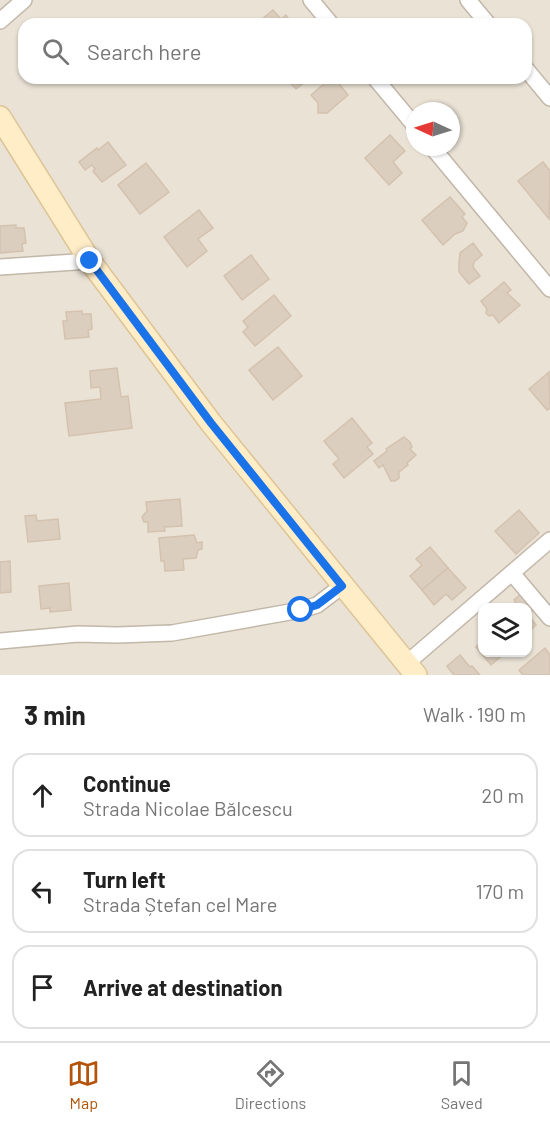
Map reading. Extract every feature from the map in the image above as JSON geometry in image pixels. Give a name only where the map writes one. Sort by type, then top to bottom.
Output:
[{"type":"street","points":[[0,21],[24,0]]},
{"type":"street","points":[[311,0],[326,18]]},
{"type":"street","points":[[468,0],[483,18]]},
{"type":"street","points":[[532,76],[550,98]]},
{"type":"street","points":[[380,84],[406,115]]},
{"type":"street","points":[[0,117],[90,261],[211,423],[411,669],[550,540]]},
{"type":"street","points":[[439,156],[550,289]]},
{"type":"street","points":[[0,267],[90,261]]},
{"type":"street","points":[[512,573],[550,618]]},
{"type":"street","points":[[0,641],[78,634],[172,633],[301,610],[317,605],[342,586]]},
{"type":"shaded area","points":[[0,0],[550,0],[550,675],[0,675]]},
{"type":"building","points":[[273,10],[280,18],[263,18]]},
{"type":"building","points":[[291,84],[302,84],[296,89]]},
{"type":"building","points":[[324,84],[339,84],[348,95],[327,113],[318,113],[318,103],[311,95]]},
{"type":"building","points":[[390,135],[405,151],[393,162],[402,173],[389,185],[365,158]]},
{"type":"building","points":[[108,142],[126,165],[102,182],[93,171],[95,169],[92,165],[85,170],[79,162]]},
{"type":"building","points":[[543,162],[550,171],[549,219],[518,181]]},
{"type":"building","points":[[146,163],[169,192],[140,214],[118,185]]},
{"type":"building","points":[[450,197],[465,214],[462,217],[467,223],[463,231],[455,234],[443,245],[422,220]]},
{"type":"building","points":[[199,210],[213,228],[198,239],[207,251],[187,267],[164,237]]},
{"type":"building","points":[[16,225],[16,228],[24,228],[26,243],[22,244],[23,251],[0,253],[0,226]]},
{"type":"building","points":[[473,243],[482,255],[474,262],[473,267],[480,276],[469,284],[459,272],[459,263],[460,253]]},
{"type":"building","points":[[251,255],[269,279],[242,300],[224,276]]},
{"type":"building","points":[[504,282],[511,290],[507,293],[520,305],[499,323],[493,315],[489,316],[486,313],[487,309],[481,301]]},
{"type":"building","points":[[274,295],[291,316],[255,346],[243,332],[248,327],[243,321]]},
{"type":"building","points":[[82,311],[82,314],[91,314],[92,329],[88,330],[89,337],[65,339],[63,321],[67,321],[66,312]]},
{"type":"building","points":[[278,347],[302,376],[273,400],[249,370]]},
{"type":"building","points":[[117,368],[121,397],[128,396],[132,428],[69,436],[65,403],[101,399],[100,387],[91,388],[90,371]]},
{"type":"building","points":[[549,372],[550,408],[547,410],[529,389]]},
{"type":"building","points":[[352,418],[372,443],[367,447],[373,454],[344,478],[333,464],[339,459],[324,441]]},
{"type":"building","points":[[404,437],[410,442],[412,447],[410,449],[416,455],[399,472],[399,478],[391,481],[383,465],[379,468],[374,461],[387,451],[386,449]]},
{"type":"building","points":[[180,499],[182,526],[164,527],[165,531],[148,532],[148,522],[144,522],[142,517],[147,511],[146,502]]},
{"type":"building","points":[[519,510],[539,533],[516,554],[495,531]]},
{"type":"building","points":[[36,515],[37,521],[58,519],[60,539],[28,542],[25,516]]},
{"type":"building","points":[[194,535],[197,543],[202,542],[202,549],[198,550],[196,558],[183,559],[184,570],[165,571],[164,561],[161,561],[159,538]]},
{"type":"building","points":[[430,547],[448,568],[422,590],[410,576],[422,565],[416,559]]},
{"type":"building","points":[[10,561],[11,592],[0,593],[0,562]]},
{"type":"building","points":[[448,568],[466,588],[452,600],[446,594],[434,605],[422,590]]},
{"type":"building","points":[[69,583],[71,610],[50,612],[50,608],[41,609],[39,586]]},
{"type":"building","points":[[521,594],[528,603],[516,603],[514,600]]},
{"type":"building","points":[[545,648],[550,655],[550,675],[523,675],[519,670]]},
{"type":"building","points":[[460,655],[480,675],[454,675],[447,666]]},
{"type":"building","points":[[484,657],[500,657],[491,665]]},
{"type":"route","points":[[90,261],[211,423],[342,586],[317,605],[301,610]]}]
